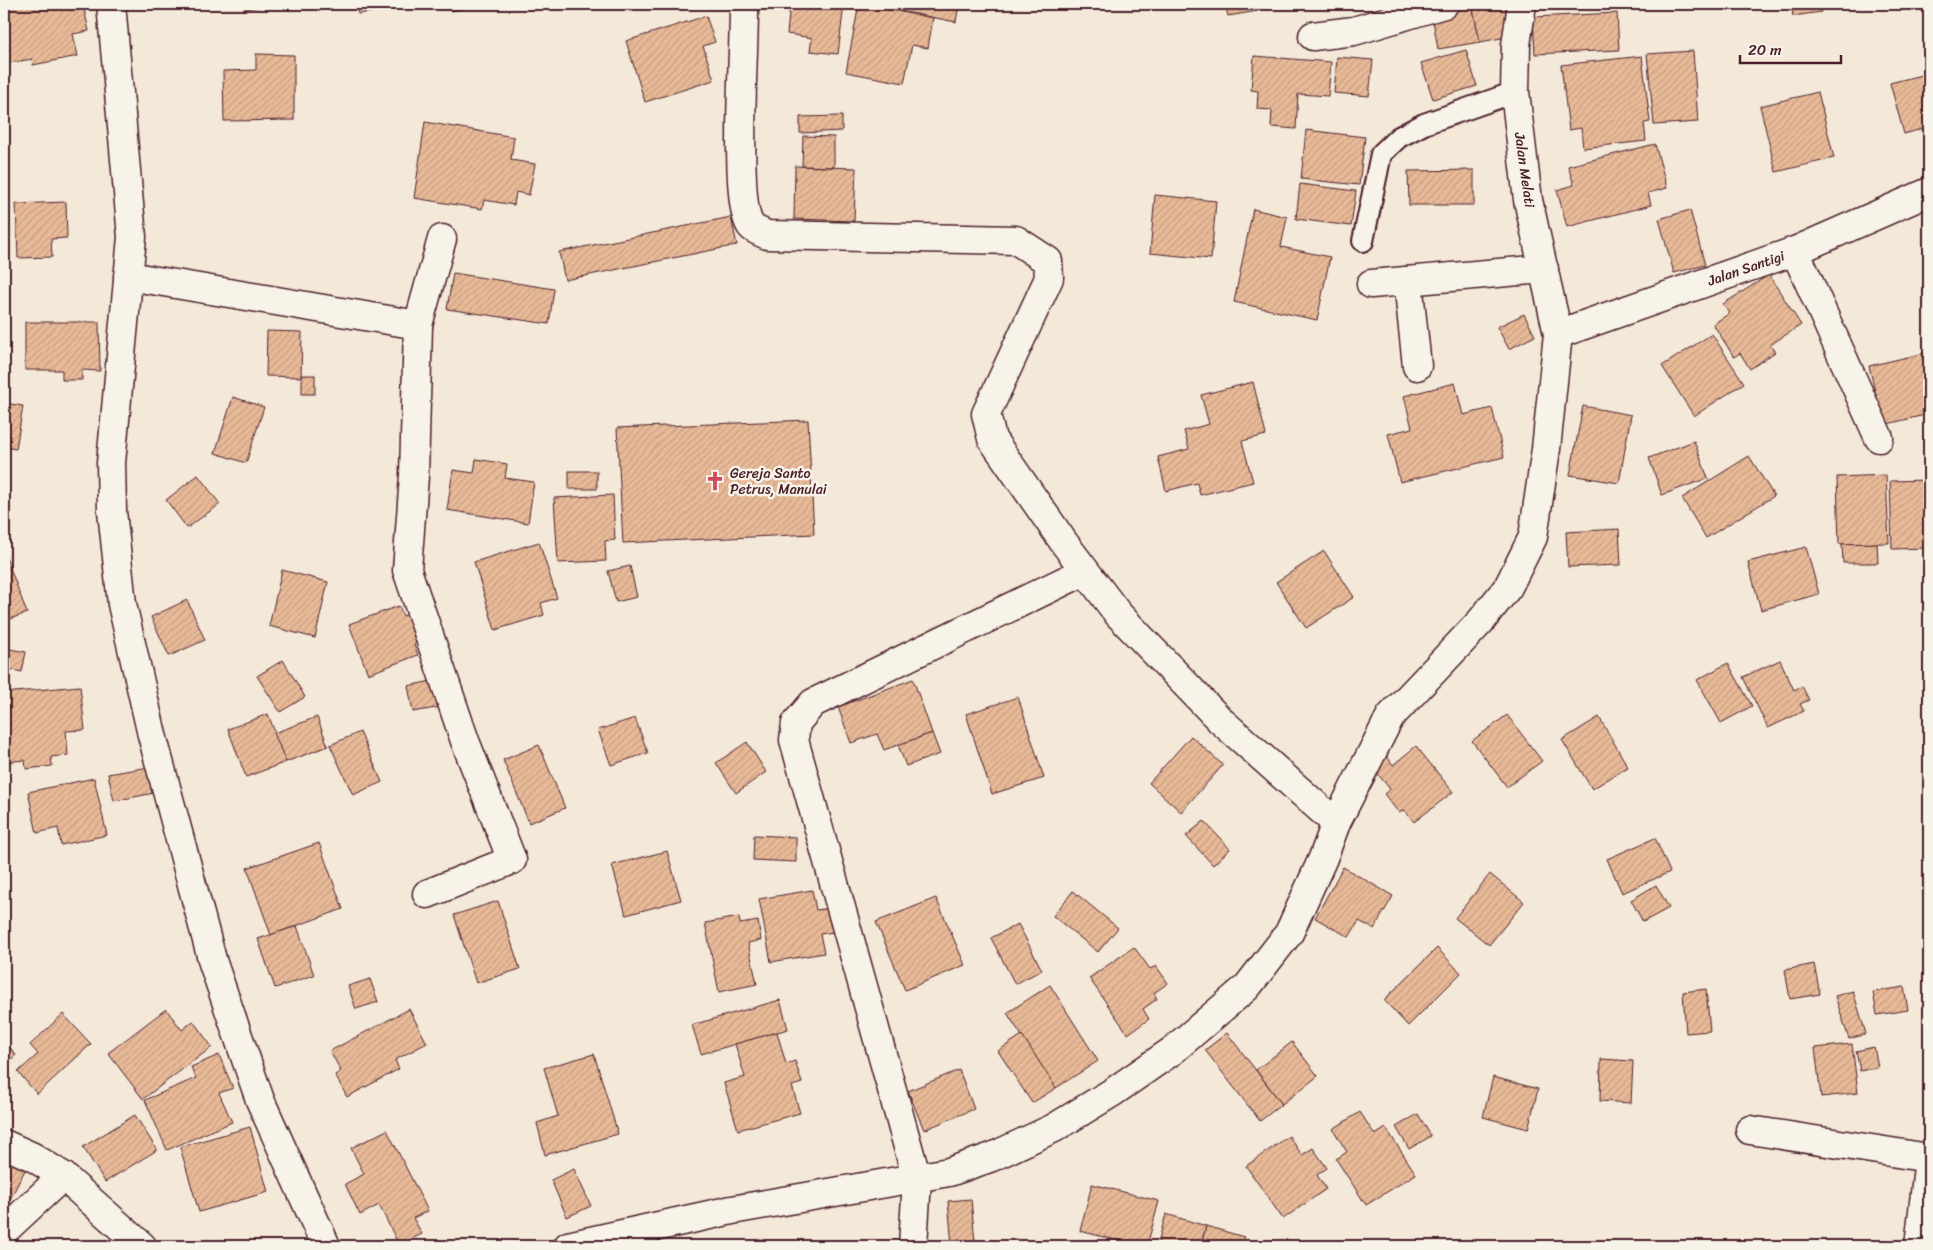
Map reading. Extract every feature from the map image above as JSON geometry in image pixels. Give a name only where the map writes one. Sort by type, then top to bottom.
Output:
[{"type":"street","points":[[111,4],[132,237],[111,463],[112,511],[122,604],[152,735],[213,963],[260,1100],[326,1246]]},
{"type":"street","points":[[744,4],[741,124],[745,209],[751,226],[767,235],[1016,240],[1035,250],[1048,261],[1049,278],[986,414],[992,439],[1085,571],[1118,614],[1220,720],[1336,823]]},
{"type":"street","points":[[1313,36],[1354,31],[1444,4]]},
{"type":"street","name":"Jalan Melati","points":[[568,1246],[613,1241],[732,1210],[917,1179],[949,1172],[992,1157],[1054,1128],[1113,1092],[1172,1051],[1247,987],[1289,933],[1323,858],[1336,823],[1390,717],[1482,621],[1508,587],[1533,537],[1546,449],[1558,334],[1528,200],[1515,92],[1516,45],[1522,4]]},
{"type":"street","name":"Jalan Santigi","points":[[1558,334],[1795,250],[1929,192]]},
{"type":"street","points":[[427,894],[512,860],[465,741],[407,570],[414,476],[418,325],[442,239]]},
{"type":"street","points":[[1795,250],[1879,438]]},
{"type":"street","points":[[1371,284],[1544,269]]},
{"type":"street","points":[[128,276],[418,325]]},
{"type":"street","points":[[1408,281],[1417,366]]},
{"type":"street","points":[[913,1246],[917,1179],[794,740],[796,723],[813,703],[1085,571]]},
{"type":"street","points":[[1750,1130],[1929,1158],[1919,1246]]},
{"type":"street","points":[[4,1144],[33,1158],[63,1176],[142,1246]]},
{"type":"street","points":[[4,1231],[63,1176]]},
{"type":"lane","points":[[1363,241],[1381,154],[1399,137],[1424,124],[1515,92]]},
{"type":"building","points":[[4,4],[83,4],[89,31],[73,34],[78,56],[33,65],[32,59],[4,64]]},
{"type":"building","points":[[245,4],[281,4],[245,9]]},
{"type":"building","points":[[356,4],[422,4],[358,14]]},
{"type":"building","points":[[449,4],[483,4],[451,11]]},
{"type":"building","points":[[790,4],[844,4],[838,54],[810,51],[812,38],[787,34]]},
{"type":"building","points":[[859,4],[933,18],[928,48],[912,45],[904,83],[846,72]]},
{"type":"building","points":[[902,4],[959,4],[956,22],[900,11]]},
{"type":"building","points":[[1225,4],[1257,4],[1258,11],[1228,16]]},
{"type":"building","points":[[1458,4],[1472,4],[1480,42],[1438,49],[1431,9]]},
{"type":"building","points":[[1472,4],[1506,4],[1512,36],[1480,42]]},
{"type":"building","points":[[1791,4],[1819,4],[1821,12],[1793,16]]},
{"type":"building","points":[[1617,13],[1619,50],[1535,54],[1533,17]]},
{"type":"building","points":[[706,16],[715,42],[703,46],[714,80],[645,102],[626,41]]},
{"type":"building","points":[[1466,50],[1477,86],[1433,99],[1421,63]]},
{"type":"building","points":[[1693,51],[1698,122],[1654,125],[1647,54]]},
{"type":"building","points":[[256,54],[294,55],[294,120],[224,121],[223,71],[256,70]]},
{"type":"building","points":[[1254,56],[1331,62],[1328,96],[1298,94],[1296,129],[1271,127],[1272,110],[1257,109],[1258,91],[1251,90]]},
{"type":"building","points":[[1642,56],[1650,122],[1644,123],[1646,141],[1583,148],[1581,128],[1569,130],[1561,65]]},
{"type":"building","points":[[1337,57],[1373,60],[1369,96],[1334,93]]},
{"type":"building","points":[[1929,73],[1929,127],[1904,134],[1890,83]]},
{"type":"building","points":[[1818,92],[1834,158],[1776,172],[1760,106]]},
{"type":"building","points":[[842,116],[842,131],[800,133],[800,117]]},
{"type":"building","points":[[425,122],[514,137],[511,160],[535,164],[529,195],[516,192],[514,205],[484,200],[482,209],[414,198]]},
{"type":"building","points":[[1306,130],[1365,137],[1359,185],[1301,179]]},
{"type":"building","points":[[803,136],[834,137],[834,167],[802,166]]},
{"type":"building","points":[[1655,144],[1667,188],[1648,193],[1651,205],[1567,227],[1557,190],[1574,185],[1568,166]]},
{"type":"building","points":[[795,166],[856,168],[854,221],[794,219]]},
{"type":"building","points":[[1474,170],[1474,205],[1409,205],[1408,171]]},
{"type":"building","points":[[1300,184],[1356,191],[1351,226],[1296,219]]},
{"type":"building","points":[[1155,195],[1216,201],[1211,259],[1150,253]]},
{"type":"building","points":[[66,202],[67,238],[51,239],[52,257],[18,258],[16,204]]},
{"type":"building","points":[[1253,209],[1287,217],[1281,247],[1330,257],[1317,320],[1234,302]]},
{"type":"building","points":[[1690,210],[1705,265],[1674,273],[1659,219]]},
{"type":"building","points":[[731,217],[737,245],[565,280],[559,252]]},
{"type":"building","points":[[453,273],[554,289],[549,324],[447,309]]},
{"type":"building","points":[[1769,275],[1801,325],[1770,345],[1775,352],[1750,369],[1740,353],[1734,357],[1713,324],[1730,313],[1723,304]]},
{"type":"building","points":[[1524,314],[1535,336],[1509,349],[1497,327]]},
{"type":"building","points":[[25,322],[99,322],[100,371],[82,370],[82,380],[62,380],[62,370],[25,370]]},
{"type":"building","points":[[267,331],[302,332],[301,377],[266,376]]},
{"type":"building","points":[[1712,334],[1744,383],[1694,416],[1662,366]]},
{"type":"building","points":[[1929,352],[1929,414],[1883,425],[1869,366]]},
{"type":"building","points":[[302,375],[315,375],[315,394],[302,394]]},
{"type":"building","points":[[1253,382],[1266,435],[1242,441],[1253,482],[1200,495],[1197,483],[1166,491],[1158,457],[1189,449],[1184,431],[1209,424],[1201,395]]},
{"type":"building","points":[[1455,383],[1463,415],[1492,408],[1504,457],[1400,482],[1388,434],[1412,428],[1404,396]]},
{"type":"building","points":[[233,397],[264,407],[246,463],[215,453]]},
{"type":"building","points":[[4,403],[23,406],[16,449],[4,447]]},
{"type":"building","points":[[1583,406],[1631,415],[1619,483],[1570,475]]},
{"type":"building","name":"Gereja Santo Petrus, Manulai","points":[[808,420],[814,534],[623,543],[617,428]]},
{"type":"building","points":[[1694,441],[1708,478],[1662,495],[1649,458]]},
{"type":"building","points":[[1749,456],[1774,496],[1706,538],[1682,498]]},
{"type":"building","points":[[476,459],[507,464],[505,478],[534,482],[528,523],[447,510],[453,470],[474,473]]},
{"type":"building","points":[[569,471],[597,471],[597,489],[569,489]]},
{"type":"building","points":[[198,475],[220,504],[187,528],[166,500]]},
{"type":"building","points":[[1886,475],[1889,543],[1839,544],[1837,477]]},
{"type":"building","points":[[1929,480],[1929,548],[1892,549],[1890,481]]},
{"type":"building","points":[[613,495],[615,540],[605,541],[606,561],[558,563],[554,498]]},
{"type":"building","points":[[1619,529],[1621,565],[1568,567],[1566,532]]},
{"type":"building","points":[[539,542],[557,598],[541,603],[544,615],[495,630],[474,562]]},
{"type":"building","points":[[1877,543],[1878,563],[1843,563],[1842,544]]},
{"type":"building","points":[[1806,547],[1819,594],[1761,610],[1748,562]]},
{"type":"building","points":[[1324,551],[1354,597],[1306,628],[1276,582]]},
{"type":"building","points":[[4,552],[27,613],[4,621]]},
{"type":"building","points":[[630,566],[637,597],[616,602],[608,571]]},
{"type":"building","points":[[282,570],[328,582],[315,638],[269,626]]},
{"type":"building","points":[[187,600],[205,640],[169,656],[151,617]]},
{"type":"building","points":[[399,606],[403,616],[416,611],[427,640],[414,644],[418,655],[368,674],[349,624]]},
{"type":"building","points":[[4,648],[26,652],[22,672],[4,668]]},
{"type":"building","points":[[283,660],[305,697],[280,712],[257,676]]},
{"type":"building","points":[[1780,660],[1794,690],[1802,686],[1809,700],[1800,704],[1804,711],[1768,728],[1743,677]]},
{"type":"building","points":[[1728,663],[1752,706],[1721,723],[1697,680]]},
{"type":"building","points":[[913,679],[932,733],[884,750],[877,734],[851,743],[838,707]]},
{"type":"building","points":[[436,680],[441,707],[413,712],[408,686]]},
{"type":"building","points":[[80,686],[85,730],[66,731],[68,755],[51,757],[52,766],[26,769],[25,760],[4,762],[4,693]]},
{"type":"building","points":[[1018,697],[1044,778],[992,794],[966,714]]},
{"type":"building","points":[[268,714],[286,762],[246,777],[228,729]]},
{"type":"building","points":[[1507,715],[1542,761],[1507,787],[1472,741]]},
{"type":"building","points":[[317,717],[328,746],[286,762],[274,733]]},
{"type":"building","points":[[1599,717],[1628,767],[1592,789],[1562,740]]},
{"type":"building","points":[[635,718],[648,753],[611,765],[598,730]]},
{"type":"building","points":[[360,732],[382,782],[353,795],[330,745]]},
{"type":"building","points":[[932,733],[940,754],[906,766],[898,745]]},
{"type":"building","points":[[1191,736],[1223,765],[1181,812],[1149,783]]},
{"type":"building","points":[[747,742],[766,772],[736,793],[716,763]]},
{"type":"building","points":[[539,745],[565,808],[529,823],[503,760]]},
{"type":"building","points":[[1416,746],[1453,792],[1414,822],[1404,810],[1399,813],[1384,794],[1390,789],[1372,767],[1386,755],[1393,765]]},
{"type":"building","points":[[149,767],[154,793],[114,801],[108,774]]},
{"type":"building","points":[[94,778],[107,835],[61,845],[58,828],[37,833],[28,792]]},
{"type":"building","points":[[1204,821],[1230,849],[1213,865],[1186,836]]},
{"type":"building","points":[[754,835],[796,837],[796,862],[753,860]]},
{"type":"building","points":[[1655,838],[1670,872],[1622,893],[1607,859]]},
{"type":"building","points":[[319,843],[343,909],[271,935],[247,868]]},
{"type":"building","points":[[667,851],[681,900],[626,915],[612,865]]},
{"type":"building","points":[[1343,867],[1393,896],[1374,929],[1359,921],[1349,937],[1315,918]]},
{"type":"building","points":[[1490,874],[1524,902],[1489,945],[1455,918]]},
{"type":"building","points":[[1656,885],[1669,908],[1643,922],[1631,900]]},
{"type":"building","points":[[812,890],[816,910],[830,908],[834,932],[820,934],[824,953],[771,962],[759,899]]},
{"type":"building","points":[[1073,891],[1118,928],[1098,952],[1053,916]]},
{"type":"building","points":[[936,898],[965,965],[905,990],[876,922]]},
{"type":"building","points":[[498,901],[520,969],[476,983],[454,915]]},
{"type":"building","points":[[739,917],[740,924],[758,921],[761,940],[748,943],[757,984],[719,992],[705,923]]},
{"type":"building","points":[[1018,924],[1042,970],[1015,984],[991,938]]},
{"type":"building","points":[[297,926],[314,975],[275,988],[258,939]]},
{"type":"building","points":[[1134,947],[1150,969],[1156,966],[1168,983],[1154,993],[1157,999],[1143,1009],[1149,1019],[1128,1034],[1089,978]]},
{"type":"building","points":[[1437,948],[1461,973],[1408,1026],[1384,1000]]},
{"type":"building","points":[[1814,964],[1820,994],[1790,999],[1785,970]]},
{"type":"building","points":[[370,979],[378,1002],[356,1009],[348,986]]},
{"type":"building","points":[[1050,985],[1098,1061],[1056,1088],[1007,1013]]},
{"type":"building","points":[[1904,987],[1908,1010],[1877,1015],[1873,992]]},
{"type":"building","points":[[1706,989],[1710,1031],[1686,1033],[1683,992]]},
{"type":"building","points":[[1853,991],[1866,1034],[1849,1039],[1835,996]]},
{"type":"building","points":[[780,1000],[788,1029],[701,1054],[692,1025]]},
{"type":"building","points":[[166,1009],[182,1030],[193,1021],[212,1047],[143,1099],[108,1053]]},
{"type":"building","points":[[409,1009],[427,1043],[395,1060],[399,1069],[347,1097],[335,1075],[341,1071],[330,1051]]},
{"type":"building","points":[[63,1014],[91,1044],[37,1094],[18,1072],[38,1054],[30,1045]]},
{"type":"building","points":[[777,1032],[786,1064],[795,1061],[802,1083],[792,1086],[800,1113],[738,1130],[724,1083],[745,1077],[735,1044]]},
{"type":"building","points":[[1227,1033],[1282,1104],[1260,1121],[1205,1050]]},
{"type":"building","points":[[1022,1035],[1056,1088],[1032,1103],[998,1051]]},
{"type":"building","points":[[4,1040],[16,1055],[4,1066]]},
{"type":"building","points":[[1292,1042],[1318,1076],[1282,1104],[1256,1070]]},
{"type":"building","points":[[1852,1044],[1858,1093],[1821,1097],[1815,1048]]},
{"type":"building","points":[[1874,1047],[1878,1067],[1860,1071],[1856,1051]]},
{"type":"building","points":[[594,1054],[618,1134],[545,1155],[537,1123],[558,1116],[544,1068]]},
{"type":"building","points":[[219,1055],[233,1088],[219,1093],[232,1122],[167,1150],[145,1100],[196,1078],[191,1067]]},
{"type":"building","points":[[1601,1059],[1633,1061],[1631,1103],[1600,1101]]},
{"type":"building","points":[[959,1070],[974,1109],[924,1130],[908,1091]]},
{"type":"building","points":[[1493,1077],[1538,1089],[1528,1129],[1483,1117]]},
{"type":"building","points":[[1360,1112],[1375,1135],[1386,1128],[1416,1174],[1366,1205],[1336,1159],[1347,1152],[1333,1129]]},
{"type":"building","points":[[1418,1114],[1431,1136],[1409,1149],[1396,1127]]},
{"type":"building","points":[[135,1115],[157,1150],[105,1182],[83,1147]]},
{"type":"building","points":[[250,1127],[268,1192],[199,1212],[180,1147]]},
{"type":"building","points":[[387,1130],[428,1211],[413,1218],[422,1234],[399,1245],[379,1205],[360,1215],[345,1184],[364,1174],[351,1148]]},
{"type":"building","points":[[1289,1136],[1302,1155],[1313,1148],[1327,1168],[1317,1175],[1326,1189],[1283,1219],[1246,1166]]},
{"type":"building","points":[[4,1159],[25,1170],[4,1211]]},
{"type":"building","points":[[574,1169],[591,1206],[567,1217],[551,1180]]},
{"type":"building","points":[[1092,1184],[1159,1201],[1147,1246],[1139,1246],[1080,1231]]},
{"type":"building","points":[[971,1199],[975,1242],[952,1245],[948,1201]]},
{"type":"building","points":[[1166,1214],[1206,1226],[1201,1246],[1157,1246]]},
{"type":"building","points":[[1206,1226],[1244,1237],[1241,1246],[1201,1246]]},
{"type":"place","name":"Gereja Santo Petrus, Manulai","points":[[715,481]]}]
